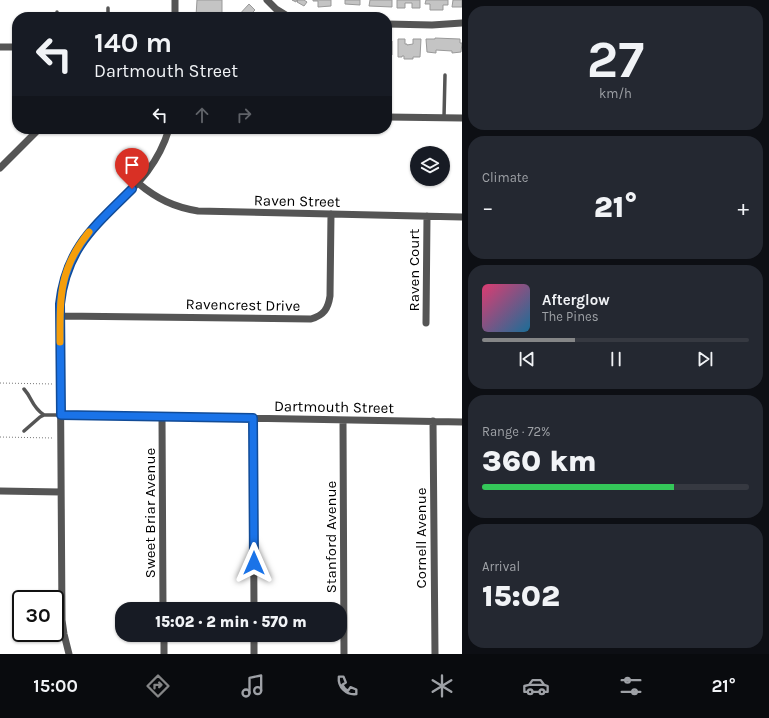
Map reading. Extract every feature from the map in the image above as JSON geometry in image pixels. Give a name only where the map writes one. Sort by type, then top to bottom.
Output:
[{"type":"street","points":[[175,0],[175,12]]},
{"type":"street","points":[[267,0],[281,12]]},
{"type":"street","points":[[392,24],[432,25],[462,23]]},
{"type":"street","points":[[0,47],[12,47]]},
{"type":"street","points":[[392,117],[462,118]]},
{"type":"street","points":[[0,168],[34,134]]},
{"type":"street","points":[[69,654],[62,620],[60,316],[65,276],[74,254],[82,241],[138,183],[161,151],[167,134]]},
{"type":"street","name":"Raven Street","points":[[138,183],[162,200],[174,206],[198,211],[462,217]]},
{"type":"street","name":"Ravencrest Drive","points":[[60,316],[311,319],[317,317],[323,314],[329,303],[330,296],[331,214]]},
{"type":"street","name":"Raven Court","points":[[426,323],[427,216]]},
{"type":"street","name":"Dartmouth Street","points":[[61,415],[462,422]]},
{"type":"street","name":"Sweet Briar Avenue","points":[[162,417],[163,602]]},
{"type":"street","points":[[253,418],[254,602]]},
{"type":"street","name":"Stanford Avenue","points":[[343,420],[344,654]]},
{"type":"street","name":"Cornell Avenue","points":[[433,422],[435,654]]},
{"type":"street","points":[[0,491],[61,492]]},
{"type":"street","points":[[164,642],[164,654]]},
{"type":"street","points":[[254,642],[254,654]]},
{"type":"lane","points":[[444,117],[445,75]]},
{"type":"lane","points":[[24,389],[34,407],[44,415]]},
{"type":"lane","points":[[24,431],[44,415],[61,415]]},
{"type":"path","points":[[0,383],[55,384]]},
{"type":"path","points":[[0,437],[56,438]]},
{"type":"building","points":[[197,0],[222,0],[222,12],[196,12]]},
{"type":"building","points":[[297,0],[304,0],[307,2],[304,6],[297,2]]},
{"type":"building","points":[[313,0],[331,0],[331,6],[318,7],[318,1]]},
{"type":"building","points":[[345,0],[360,0],[360,5],[345,4]]},
{"type":"building","points":[[370,0],[392,0],[392,7],[369,6]]},
{"type":"building","points":[[397,0],[420,0],[420,8],[412,8],[412,3],[405,3],[405,8],[397,8]]},
{"type":"building","points":[[426,0],[448,0],[448,5],[443,5],[443,10],[430,10],[430,4],[425,4]]},
{"type":"building","points":[[453,0],[462,0],[462,7],[452,7]]},
{"type":"building","points":[[249,4],[255,10],[253,12],[242,12]]},
{"type":"building","points":[[398,39],[405,39],[405,44],[407,45],[413,44],[413,39],[421,39],[420,57],[404,59],[404,56],[398,57]]},
{"type":"building","points":[[426,39],[460,39],[460,43],[462,43],[461,52],[452,53],[452,51],[436,50],[436,53],[427,52]]},
{"type":"slow traffic","points":[[60,342],[60,304],[65,276],[74,254],[89,232]]},
{"type":"route","points":[[132,189],[82,241],[74,254],[65,276],[60,304],[61,415],[253,418],[254,563]]}]
